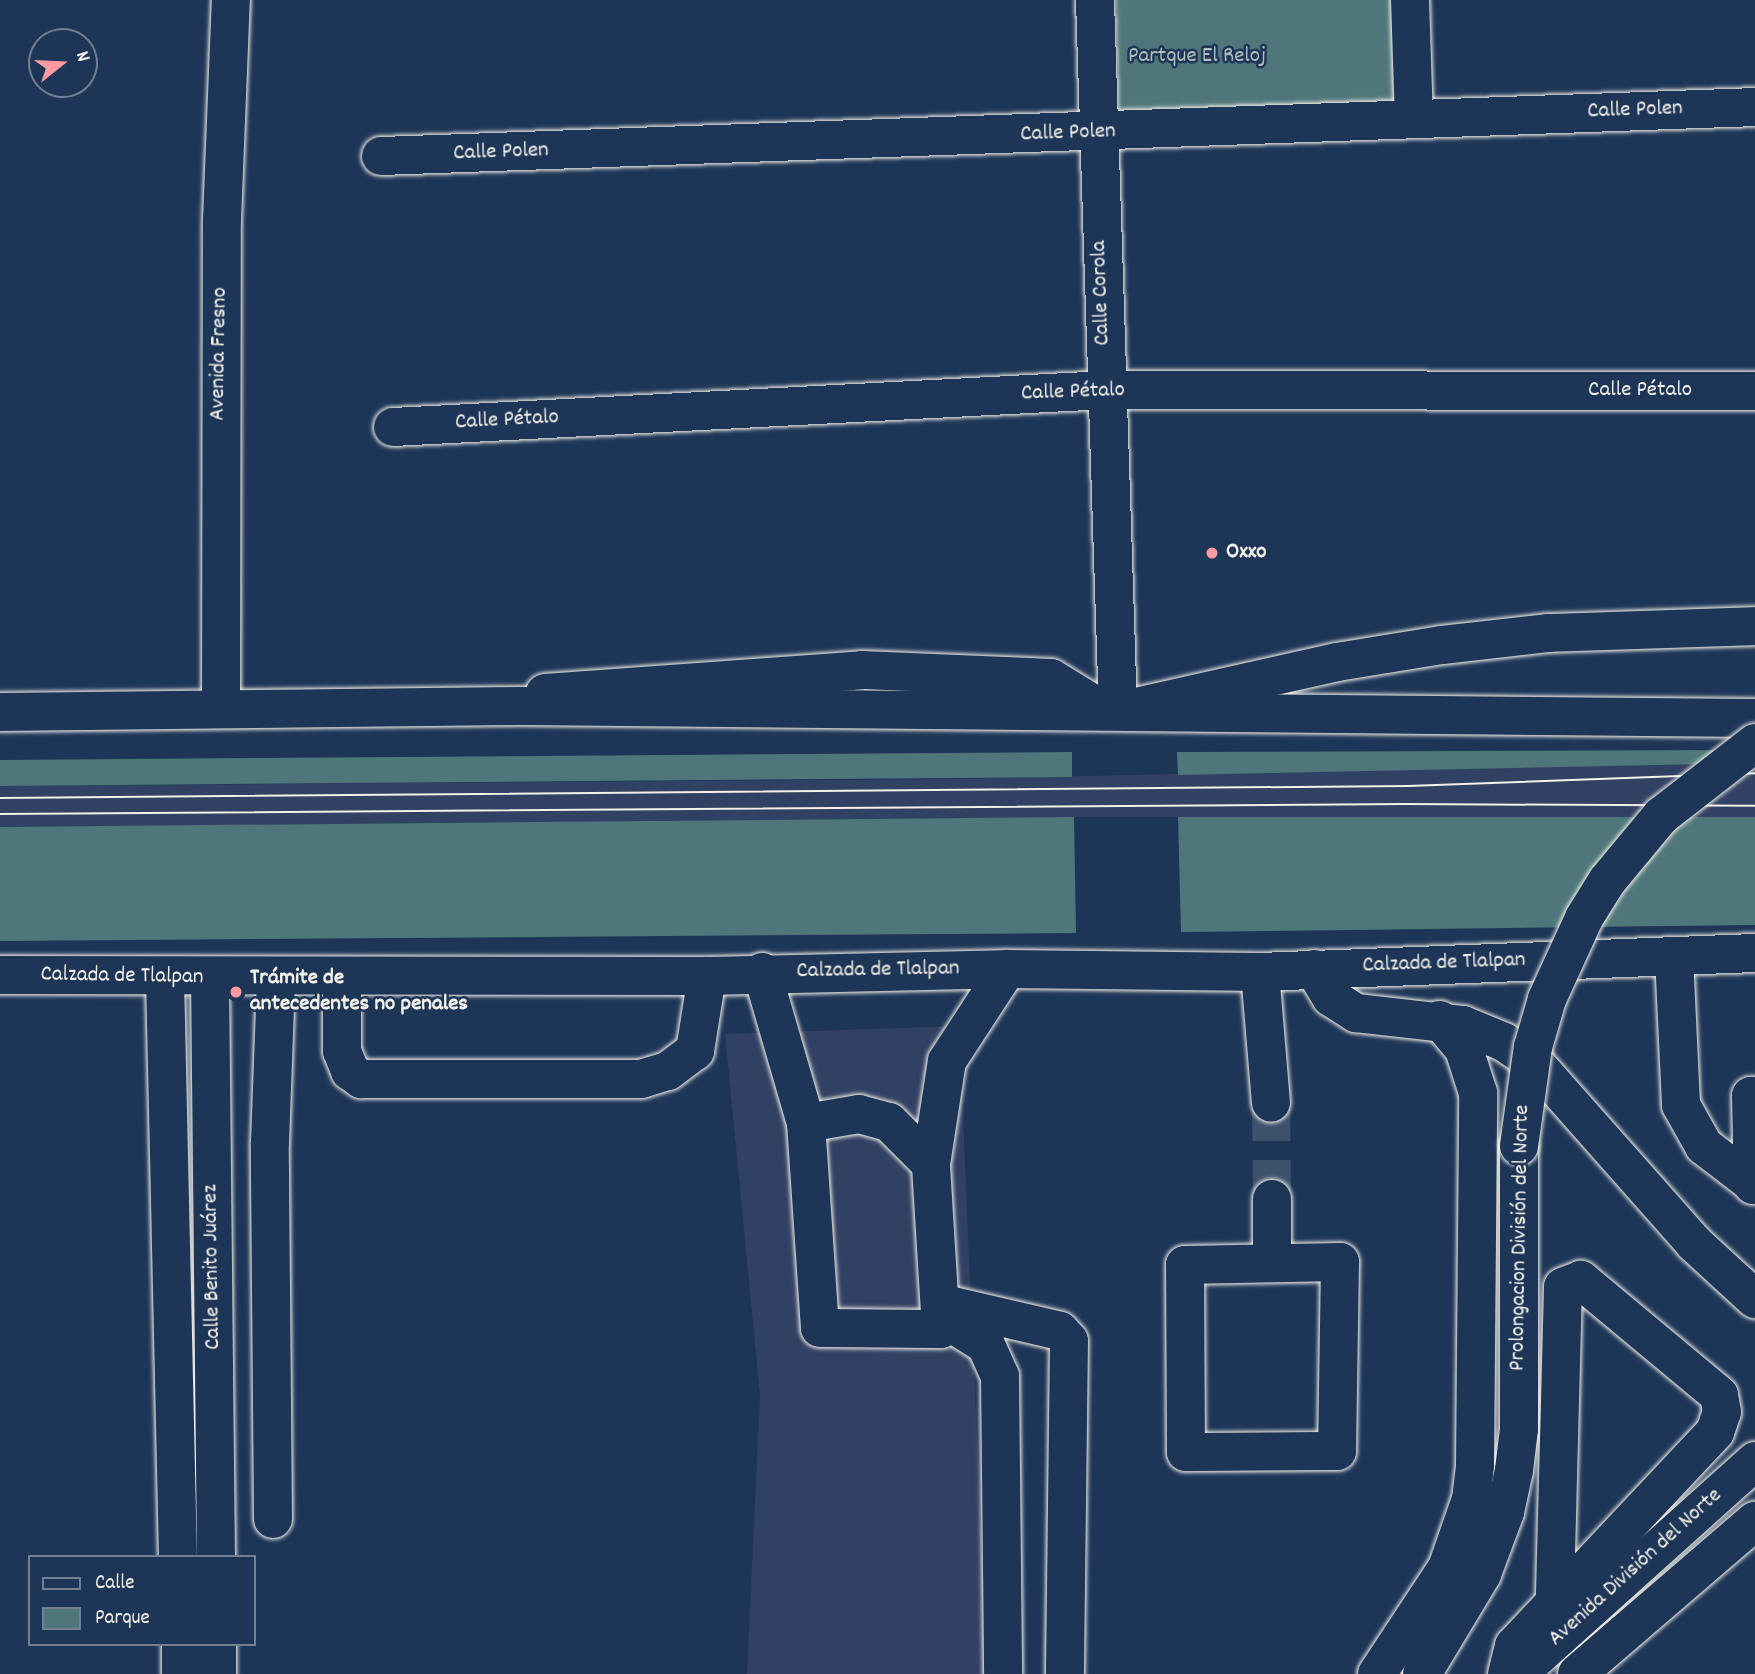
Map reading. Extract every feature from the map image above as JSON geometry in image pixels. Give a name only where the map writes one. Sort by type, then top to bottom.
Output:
[{"type":"main road","name":"Avenida Fresno","points":[[221,709],[222,233],[231,0]]},
{"type":"main road","name":"Calle Corola","points":[[1095,0],[1110,711]]},
{"type":"main road","points":[[1410,0],[1414,118]]},
{"type":"main road","name":"Calle Polen","points":[[381,156],[1098,133],[1414,118],[1755,107]]},
{"type":"main road","name":"Calle Pétalo","points":[[393,427],[1105,390],[1755,391]]},
{"type":"main road","points":[[1110,711],[1337,662],[1442,645],[1549,633],[1755,626]]},
{"type":"main road","points":[[0,712],[479,706],[1755,718]]},
{"type":"main road","name":"Prolongacion División del Norte","points":[[1424,1671],[1482,1574],[1505,1512],[1514,1471],[1519,1429],[1519,1146],[1533,1047],[1547,999],[1584,918],[1634,846],[1691,788],[1755,743]]},
{"type":"main road","name":"Calzada de Tlalpan","points":[[0,975],[342,978],[708,976],[762,972],[1007,969],[1260,972],[1755,953]]},
{"type":"main road","points":[[1674,956],[1681,1105],[1703,1146],[1754,1185]]},
{"type":"main road","points":[[762,972],[806,1123],[820,1328],[941,1329],[931,1164],[947,1060],[1007,969]]},
{"type":"main road","points":[[1314,969],[1331,997],[1356,1013],[1440,1020],[1491,1035],[1534,1062],[1694,1243],[1755,1299]]},
{"type":"main road","points":[[1260,972],[1271,1103]]},
{"type":"main road","points":[[342,978],[342,1051],[350,1070],[361,1080],[641,1079],[668,1071],[695,1051],[708,976]]},
{"type":"main road","points":[[165,977],[178,1555]]},
{"type":"main road","name":"Calle Benito Juárez","points":[[210,977],[216,1555]]},
{"type":"main road","points":[[272,1518],[270,1143],[276,977]]},
{"type":"main road","points":[[1377,1674],[1447,1568],[1471,1499],[1475,1465],[1478,1093],[1464,1049],[1440,1020]]},
{"type":"main road","points":[[1754,1185],[1751,1096],[1755,1096]]},
{"type":"main road","points":[[806,1123],[859,1114],[888,1122],[909,1137],[931,1164]]},
{"type":"main road","points":[[1272,1199],[1272,1263]]},
{"type":"main road","points":[[1340,1262],[1338,1451],[1186,1452],[1185,1265],[1272,1263],[1340,1262]]},
{"type":"main road","points":[[1507,1674],[1514,1646],[1555,1598],[1715,1432],[1722,1412],[1719,1395],[1581,1280],[1563,1287],[1555,1598]]},
{"type":"main road","points":[[940,1310],[986,1345],[1000,1376],[1003,1674]]},
{"type":"main road","points":[[940,1310],[1060,1331],[1069,1341],[1065,1674]]},
{"type":"main road","name":"Avenida División del Norte","points":[[1518,1674],[1755,1461]]},
{"type":"main road","name":"Avenida División del Norte","points":[[1577,1674],[1755,1521]]},
{"type":"main road","points":[[181,1646],[181,1674]]},
{"type":"main road","points":[[217,1646],[217,1674]]},
{"type":"shaded area","points":[[1633,763],[1755,763],[1755,817],[1101,817],[0,827],[0,786],[958,779]]},
{"type":"shaded area","points":[[959,1026],[987,1674],[747,1674],[760,1395],[725,1034]]},
{"type":"green space","name":"Partque El Reloj","points":[[1116,0],[1397,0],[1400,109],[1119,116]]},
{"type":"green space","points":[[1755,750],[1755,763],[1178,775],[1177,752]]},
{"type":"green space","points":[[1072,752],[1072,777],[0,786],[0,760]]},
{"type":"green space","points":[[1074,817],[1076,933],[0,941],[0,827]]},
{"type":"green space","points":[[1178,817],[1755,817],[1755,925],[1181,932]]},
{"type":"tunnel","points":[[1271,1103],[1272,1199]]},
{"type":"tram line","points":[[0,798],[1408,786],[1755,773]]},
{"type":"tram line","points":[[0,814],[1406,804],[1755,806]]},
{"type":"place","name":"Oxxo","points":[[1212,553]]},
{"type":"place","name":"Trámite de antecedentes no penales","points":[[236,992]]}]
